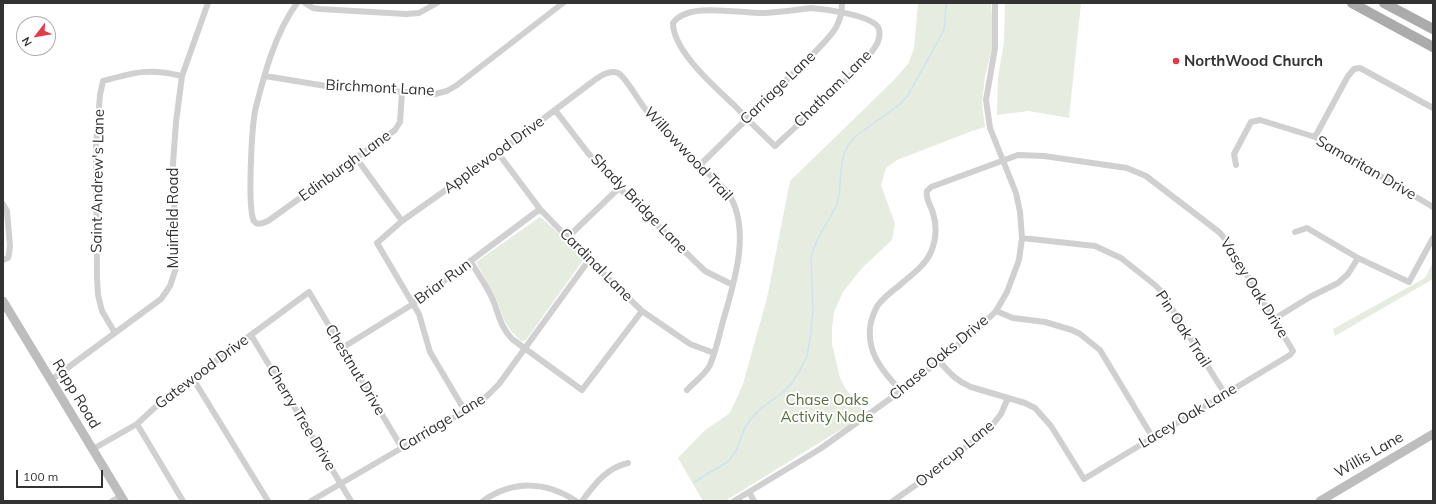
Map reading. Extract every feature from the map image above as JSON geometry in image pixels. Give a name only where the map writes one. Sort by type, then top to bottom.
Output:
[{"type":"main road","points":[[1352,3],[1433,47]]},
{"type":"main road","points":[[1384,3],[1433,29]]},
{"type":"street","name":"Muirfield Road","points":[[52,380],[161,299],[170,286],[176,268],[173,164],[176,122],[182,76],[208,3]]},
{"type":"street","points":[[265,76],[278,36],[289,13],[297,3]]},
{"type":"street","points":[[305,3],[313,8],[320,9],[406,14],[419,14],[437,3]]},
{"type":"street","name":"Birchmont Lane","points":[[265,76],[332,87],[435,94],[447,91],[457,85],[563,3]]},
{"type":"street","name":"Carriage Lane","points":[[700,165],[816,51],[840,21],[842,3]]},
{"type":"street","name":"Chase Oaks Drive","points":[[734,501],[820,449],[860,422],[901,391],[983,324],[996,311],[1007,292],[1019,260],[1022,238],[1020,212],[1016,193],[990,128],[986,100],[995,48],[995,3]]},
{"type":"street","points":[[747,119],[697,69],[685,53],[673,29],[673,23],[676,18],[685,13],[710,10],[765,13],[811,8],[842,13]]},
{"type":"street","name":"Chatham Lane","points":[[747,119],[775,146],[837,89],[867,58],[876,46],[880,36],[877,26],[870,21],[842,13]]},
{"type":"street","points":[[1315,137],[1348,76],[1354,69],[1360,68],[1433,107]]},
{"type":"street","name":"Saint Andrew's Lane","points":[[116,333],[102,311],[98,295],[96,144],[100,95],[103,82],[130,73],[144,71],[164,72],[182,76]]},
{"type":"street","name":"Applewood Drive","points":[[413,304],[377,243],[402,221],[498,153],[601,76],[609,72],[614,73]]},
{"type":"street","name":"Willowwood Trail","points":[[614,73],[618,74],[624,80],[655,121],[719,184],[732,200],[738,222],[740,244],[733,285],[714,353],[709,367],[687,390]]},
{"type":"street","name":"Edinburgh Lane","points":[[265,76],[255,113],[252,137],[250,197],[254,221],[262,224],[395,130],[400,122],[402,92]]},
{"type":"street","name":"Shady Bridge Lane","points":[[555,110],[588,153],[619,188],[705,271],[733,285]]},
{"type":"street","name":"Samaritan Drive","points":[[1236,165],[1234,154],[1251,122],[1260,120],[1315,137],[1433,207]]},
{"type":"street","name":"Cardinal Lane","points":[[498,153],[540,209],[589,260],[642,311],[690,344],[714,353]]},
{"type":"street","name":"Vasey Oak Drive","points":[[901,391],[885,373],[875,358],[871,347],[869,331],[873,313],[878,305],[888,294],[918,270],[927,260],[930,253],[936,235],[933,214],[926,196],[926,190],[1018,155],[1044,156],[1128,168],[1146,176],[1220,232],[1274,319],[1292,352]]},
{"type":"street","points":[[356,158],[402,221]]},
{"type":"street","points":[[568,237],[619,188]]},
{"type":"street","points":[[3,204],[7,211],[10,254],[8,258],[3,260]]},
{"type":"street","name":"Briar Run","points":[[342,348],[413,304],[540,209]]},
{"type":"street","points":[[1295,232],[1307,228],[1358,258],[1409,282],[1433,238]]},
{"type":"street","name":"Pin Oak Trail","points":[[1022,238],[1095,246],[1121,258],[1133,267],[1161,291],[1225,394]]},
{"type":"street","points":[[1274,319],[1310,297],[1338,283],[1348,274],[1358,258]]},
{"type":"street","name":"Carriage Lane","points":[[312,501],[465,411],[487,396],[499,384],[589,260]]},
{"type":"street","points":[[471,262],[493,300],[504,331],[582,390],[642,311]]},
{"type":"street","name":"Gatewood Drive","points":[[93,449],[137,424],[163,400],[192,377],[309,292]]},
{"type":"street","name":"Chestnut Drive","points":[[309,292],[402,448]]},
{"type":"street","name":"Rapp Road","points":[[3,301],[122,498]]},
{"type":"street","points":[[413,304],[419,314],[430,352],[465,411]]},
{"type":"street","points":[[996,311],[1013,318],[1063,327],[1080,334],[1100,350],[1153,438]]},
{"type":"street","name":"Cherry Tree Drive","points":[[251,335],[351,501]]},
{"type":"street","name":"Lacey Oak Lane","points":[[1008,398],[1025,403],[1042,415],[1051,426],[1084,479],[1290,355],[1292,352]]},
{"type":"street","points":[[939,361],[955,379],[963,384],[1008,398]]},
{"type":"street","points":[[192,377],[268,501]]},
{"type":"street","name":"Overcup Lane","points":[[893,501],[931,475],[990,428],[1001,414],[1008,398]]},
{"type":"street","points":[[137,424],[183,501]]},
{"type":"street","name":"Willis Lane","points":[[1320,501],[1433,434]]},
{"type":"street","points":[[582,501],[599,480],[617,466],[628,463]]},
{"type":"street","points":[[483,501],[495,494],[514,487],[538,485],[564,493],[576,501]]},
{"type":"street","points":[[749,492],[754,501]]},
{"type":"street","points":[[112,501],[122,498]]},
{"type":"green space","name":"Chase Oaks Activity Node","points":[[918,3],[991,3],[993,32],[992,48],[985,77],[982,103],[985,127],[897,160],[886,168],[881,185],[895,224],[892,240],[862,268],[843,292],[834,312],[832,328],[832,344],[840,378],[845,388],[866,414],[725,501],[703,501],[678,458],[704,431],[730,413],[743,384],[767,298],[790,181],[893,81],[908,64],[914,49]]},
{"type":"green space","points":[[1005,3],[1081,3],[1069,118],[1029,111],[997,115],[998,77],[1004,42]]},
{"type":"green space","points":[[540,217],[584,259],[526,340],[521,341],[511,331],[504,320],[496,299],[476,262]]},
{"type":"green space","points":[[1433,262],[1433,279],[1335,336],[1333,329],[1425,278]]},
{"type":"waterway","points":[[694,482],[729,461],[737,449],[744,430],[750,420],[760,409],[781,394],[792,383],[800,370],[807,356],[813,312],[811,257],[817,240],[837,205],[844,154],[848,145],[856,136],[899,105],[908,95],[944,30],[946,3]]},
{"type":"place","name":"NorthWood Church","points":[[1176,61]]}]
